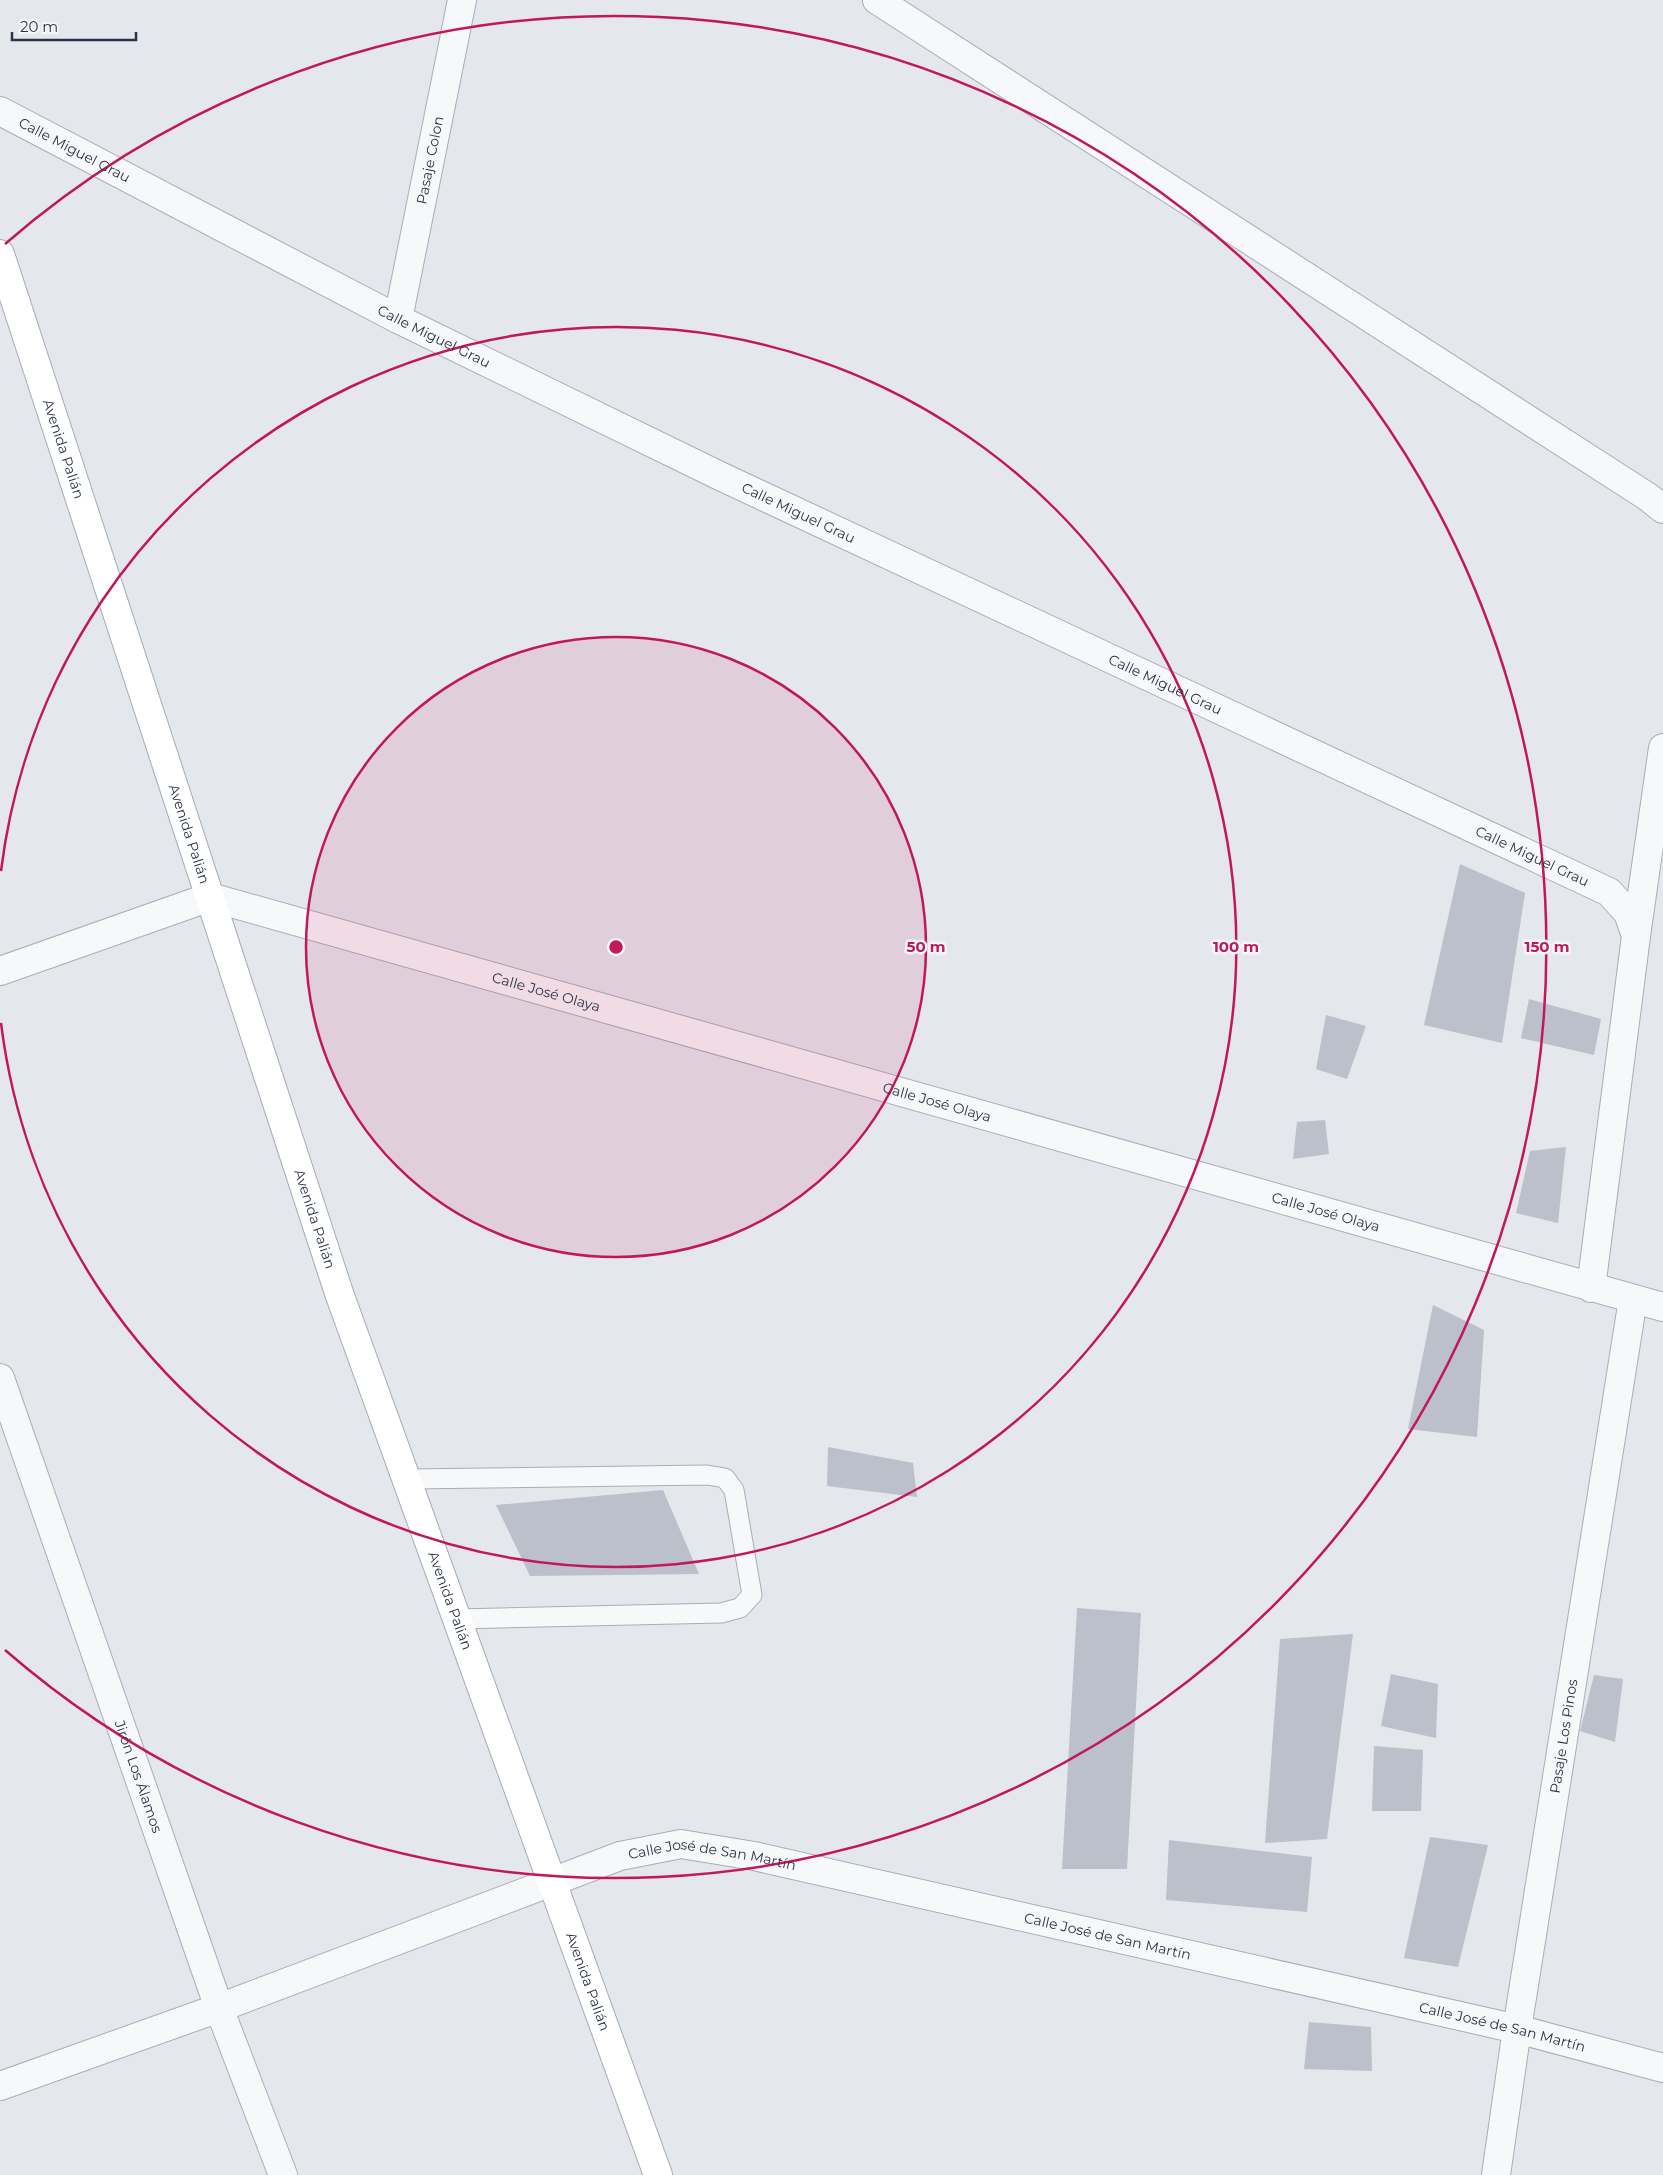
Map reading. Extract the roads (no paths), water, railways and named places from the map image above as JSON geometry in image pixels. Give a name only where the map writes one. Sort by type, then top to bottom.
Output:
[{"type":"main road","name":"Avenida Palián","points":[[0,254],[340,1293],[658,2175]]},
{"type":"street","name":"Pasaje Colon","points":[[398,319],[462,0]]},
{"type":"street","points":[[876,0],[1639,491],[1663,509]]},
{"type":"street","name":"Calle Miguel Grau","points":[[0,111],[398,319],[720,476],[1608,892],[1628,913],[1636,936]]},
{"type":"street","points":[[1591,1288],[1636,936],[1663,748]]},
{"type":"street","points":[[0,971],[210,897]]},
{"type":"street","name":"Calle José Olaya","points":[[210,897],[1663,1307]]},
{"type":"street","name":"Pasaje Los Pinos","points":[[1496,2175],[1517,2029],[1633,1299]]},
{"type":"street","name":"Jirón Los Álamos","points":[[0,1378],[218,2008],[283,2175]]},
{"type":"street","name":"Calle José de San Martín","points":[[0,2086],[218,2008],[620,1856],[681,1844],[754,1856],[1517,2029],[1663,2068]]},
{"type":"lane","points":[[407,1479],[707,1475],[725,1478],[734,1490],[752,1595],[740,1608],[722,1613],[458,1619]]}]
